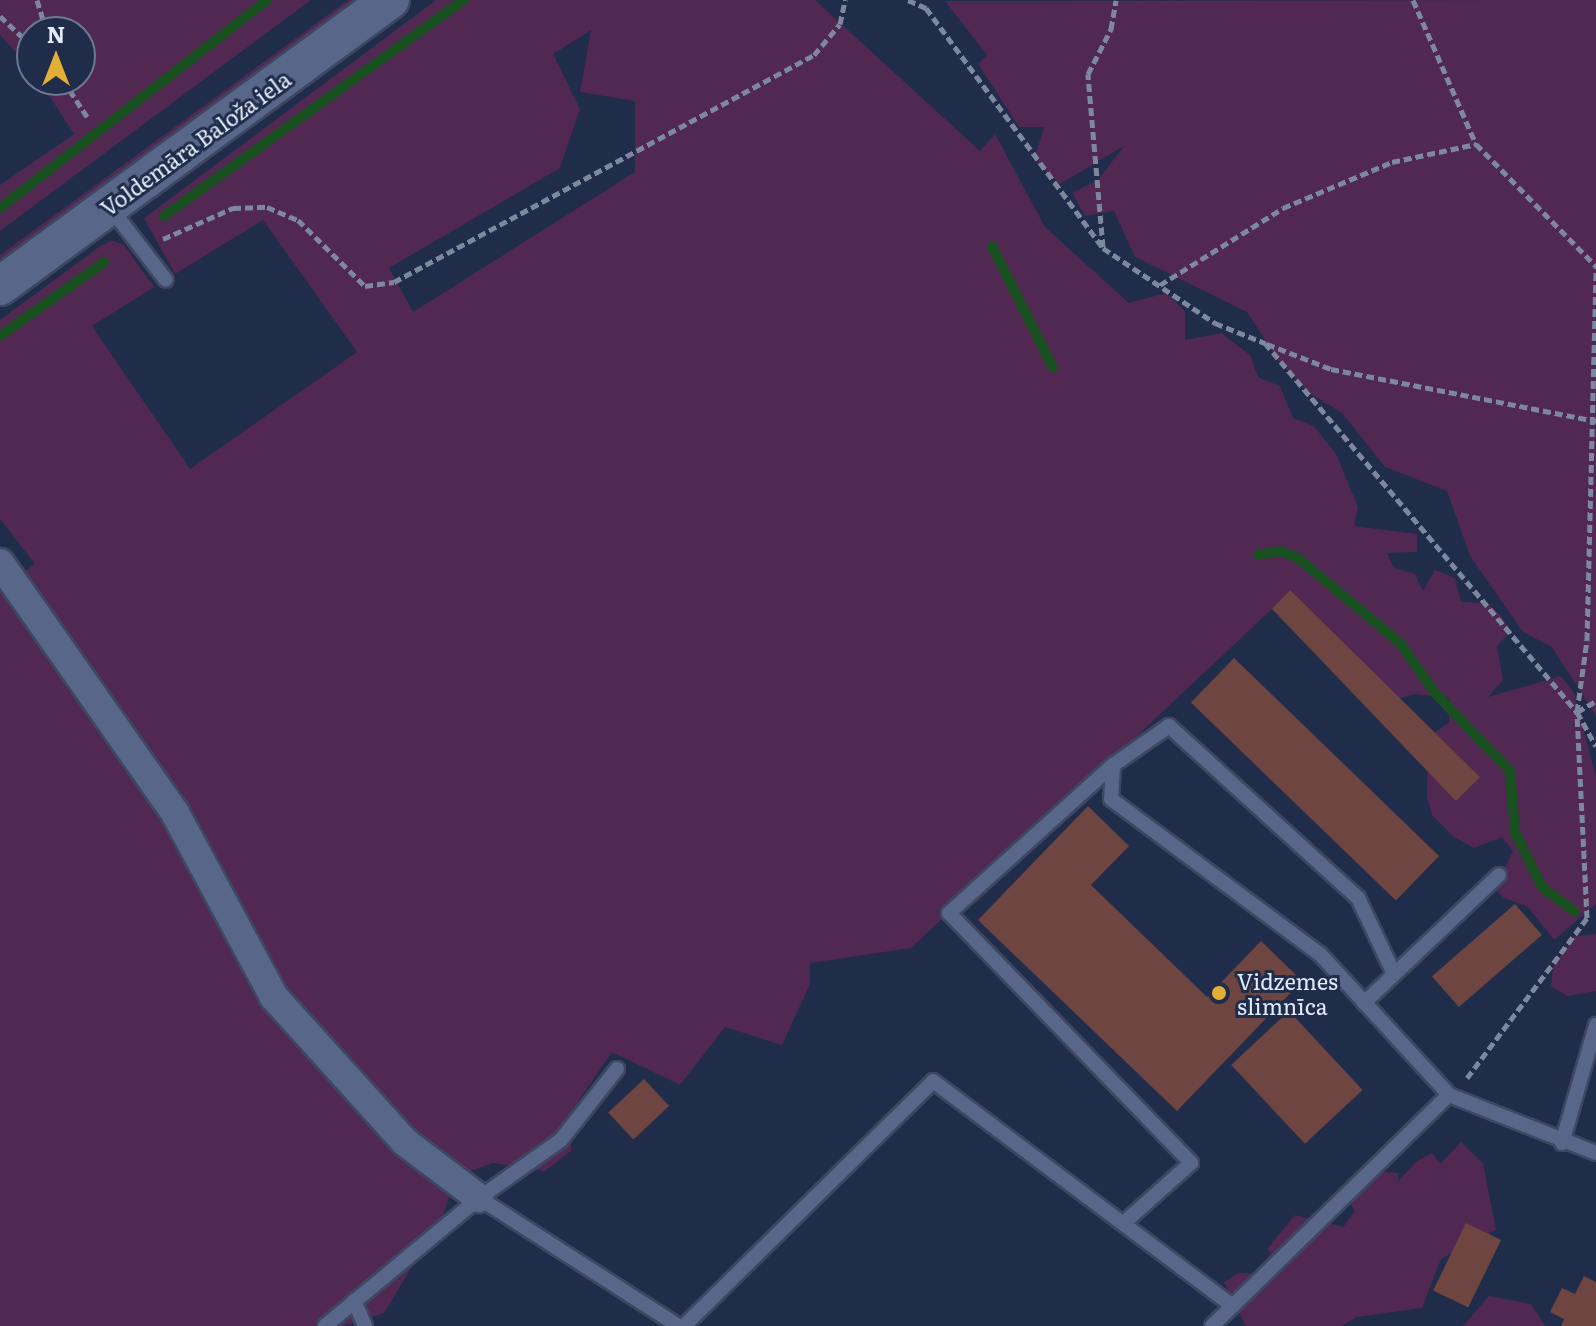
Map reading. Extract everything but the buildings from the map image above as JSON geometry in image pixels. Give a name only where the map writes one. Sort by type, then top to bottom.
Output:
[{"type":"main road","name":"Voldemāra Baloža iela","points":[[0,286],[390,0]]},
{"type":"street","points":[[0,563],[175,813],[274,997],[405,1142],[479,1198]]},
{"type":"lane","points":[[109,206],[166,280]]},
{"type":"lane","points":[[1127,1220],[1191,1163],[949,913],[1113,765],[1169,726],[1358,898],[1394,974]]},
{"type":"lane","points":[[1113,765],[1111,799],[1320,954],[1449,1095],[1562,1143],[1596,1153]]},
{"type":"lane","points":[[1364,1003],[1499,875]]},
{"type":"lane","points":[[1562,1143],[1596,1025]]},
{"type":"lane","points":[[325,1326],[479,1198],[561,1140],[617,1069]]},
{"type":"lane","points":[[684,1326],[933,1081],[1127,1220],[1233,1306]]},
{"type":"lane","points":[[1212,1326],[1449,1095]]},
{"type":"lane","points":[[479,1198],[678,1326]]},
{"type":"lane","points":[[354,1301],[365,1326]]},
{"type":"path","points":[[145,252],[177,229],[233,208],[267,207],[298,220],[365,286],[394,282],[814,55],[840,24],[845,0]]},
{"type":"path","points":[[908,0],[926,8],[1103,248],[1215,323],[1331,369],[1596,421]]},
{"type":"path","points":[[1103,248],[1088,74],[1116,0]]},
{"type":"path","points":[[1413,0],[1476,144],[1596,265],[1587,419],[1591,529],[1577,712],[1587,918],[1449,1095]]},
{"type":"path","points":[[0,16],[16,31]]},
{"type":"path","points":[[74,96],[88,118]]},
{"type":"path","points":[[1160,285],[1283,208],[1392,162],[1476,144]]},
{"type":"path","points":[[1265,343],[1577,712],[1596,746]]},
{"type":"path","points":[[1577,712],[1596,701]]},
{"type":"shaded area","points":[[0,0],[311,0],[0,231],[0,185],[74,134],[49,96],[96,96],[96,16],[16,16],[16,52],[0,35]]},
{"type":"shaded area","points":[[348,0],[361,0],[0,267],[0,255]]},
{"type":"shaded area","points":[[436,0],[815,0],[980,151],[995,134],[1045,227],[1129,303],[1166,293],[1185,311],[1185,340],[1221,333],[1250,355],[1258,377],[1280,386],[1293,418],[1314,426],[1336,454],[1358,507],[1354,526],[1417,534],[1417,552],[1387,553],[1393,567],[1415,574],[1423,591],[1435,570],[1455,578],[1461,602],[1488,603],[1501,616],[1511,631],[1497,646],[1503,680],[1488,697],[1561,676],[1574,693],[1596,777],[1596,904],[1554,940],[1528,907],[1504,898],[1494,889],[1513,851],[1502,837],[1474,848],[1454,837],[1432,815],[1427,797],[1428,738],[1449,722],[1449,698],[1414,694],[1386,703],[1272,609],[911,948],[810,963],[810,984],[782,1045],[725,1027],[680,1085],[612,1052],[573,1109],[571,1151],[545,1171],[493,1163],[457,1176],[443,1215],[384,1313],[344,1326],[0,1326],[0,589],[35,564],[0,519],[0,320],[99,247],[112,240],[124,245],[154,287],[92,326],[190,469],[357,352],[263,220],[175,274],[144,218]],"holes":[[[591,30],[580,92],[635,101],[635,172],[413,312],[389,268],[560,168],[580,109],[553,54]]]},
{"type":"shaded area","points":[[1596,0],[1596,716],[1552,647],[1523,632],[1470,556],[1447,491],[1385,467],[1342,413],[1308,392],[1279,361],[1247,312],[1135,257],[1114,211],[1085,216],[1072,193],[1098,180],[1124,146],[1060,184],[1034,160],[1044,127],[1019,127],[978,64],[987,55],[945,1]]},
{"type":"shaded area","points":[[1596,934],[1596,991],[1567,996],[1551,986],[1553,967],[1574,936]]},
{"type":"shaded area","points":[[1461,1142],[1483,1163],[1496,1230],[1441,1259],[1422,1308],[1357,1317],[1341,1326],[1246,1326],[1224,1282],[1238,1273],[1277,1274],[1268,1248],[1295,1215],[1343,1227],[1355,1211],[1347,1198],[1372,1171],[1398,1173],[1398,1181],[1417,1161],[1432,1153],[1440,1164]]},
{"type":"shaded area","points":[[1489,1296],[1531,1304],[1545,1326],[1463,1326]]},
{"type":"waterway","points":[[0,208],[267,0]]},
{"type":"waterway","points":[[164,216],[464,0]]},
{"type":"waterway","points":[[992,246],[1053,368]]},
{"type":"waterway","points":[[0,336],[104,262]]},
{"type":"waterway","points":[[1258,555],[1280,551],[1298,558],[1400,643],[1436,694],[1510,771],[1515,832],[1542,887],[1575,912]]},
{"type":"place","name":"Vidzemes slimnīca","points":[[1219,993]]}]
